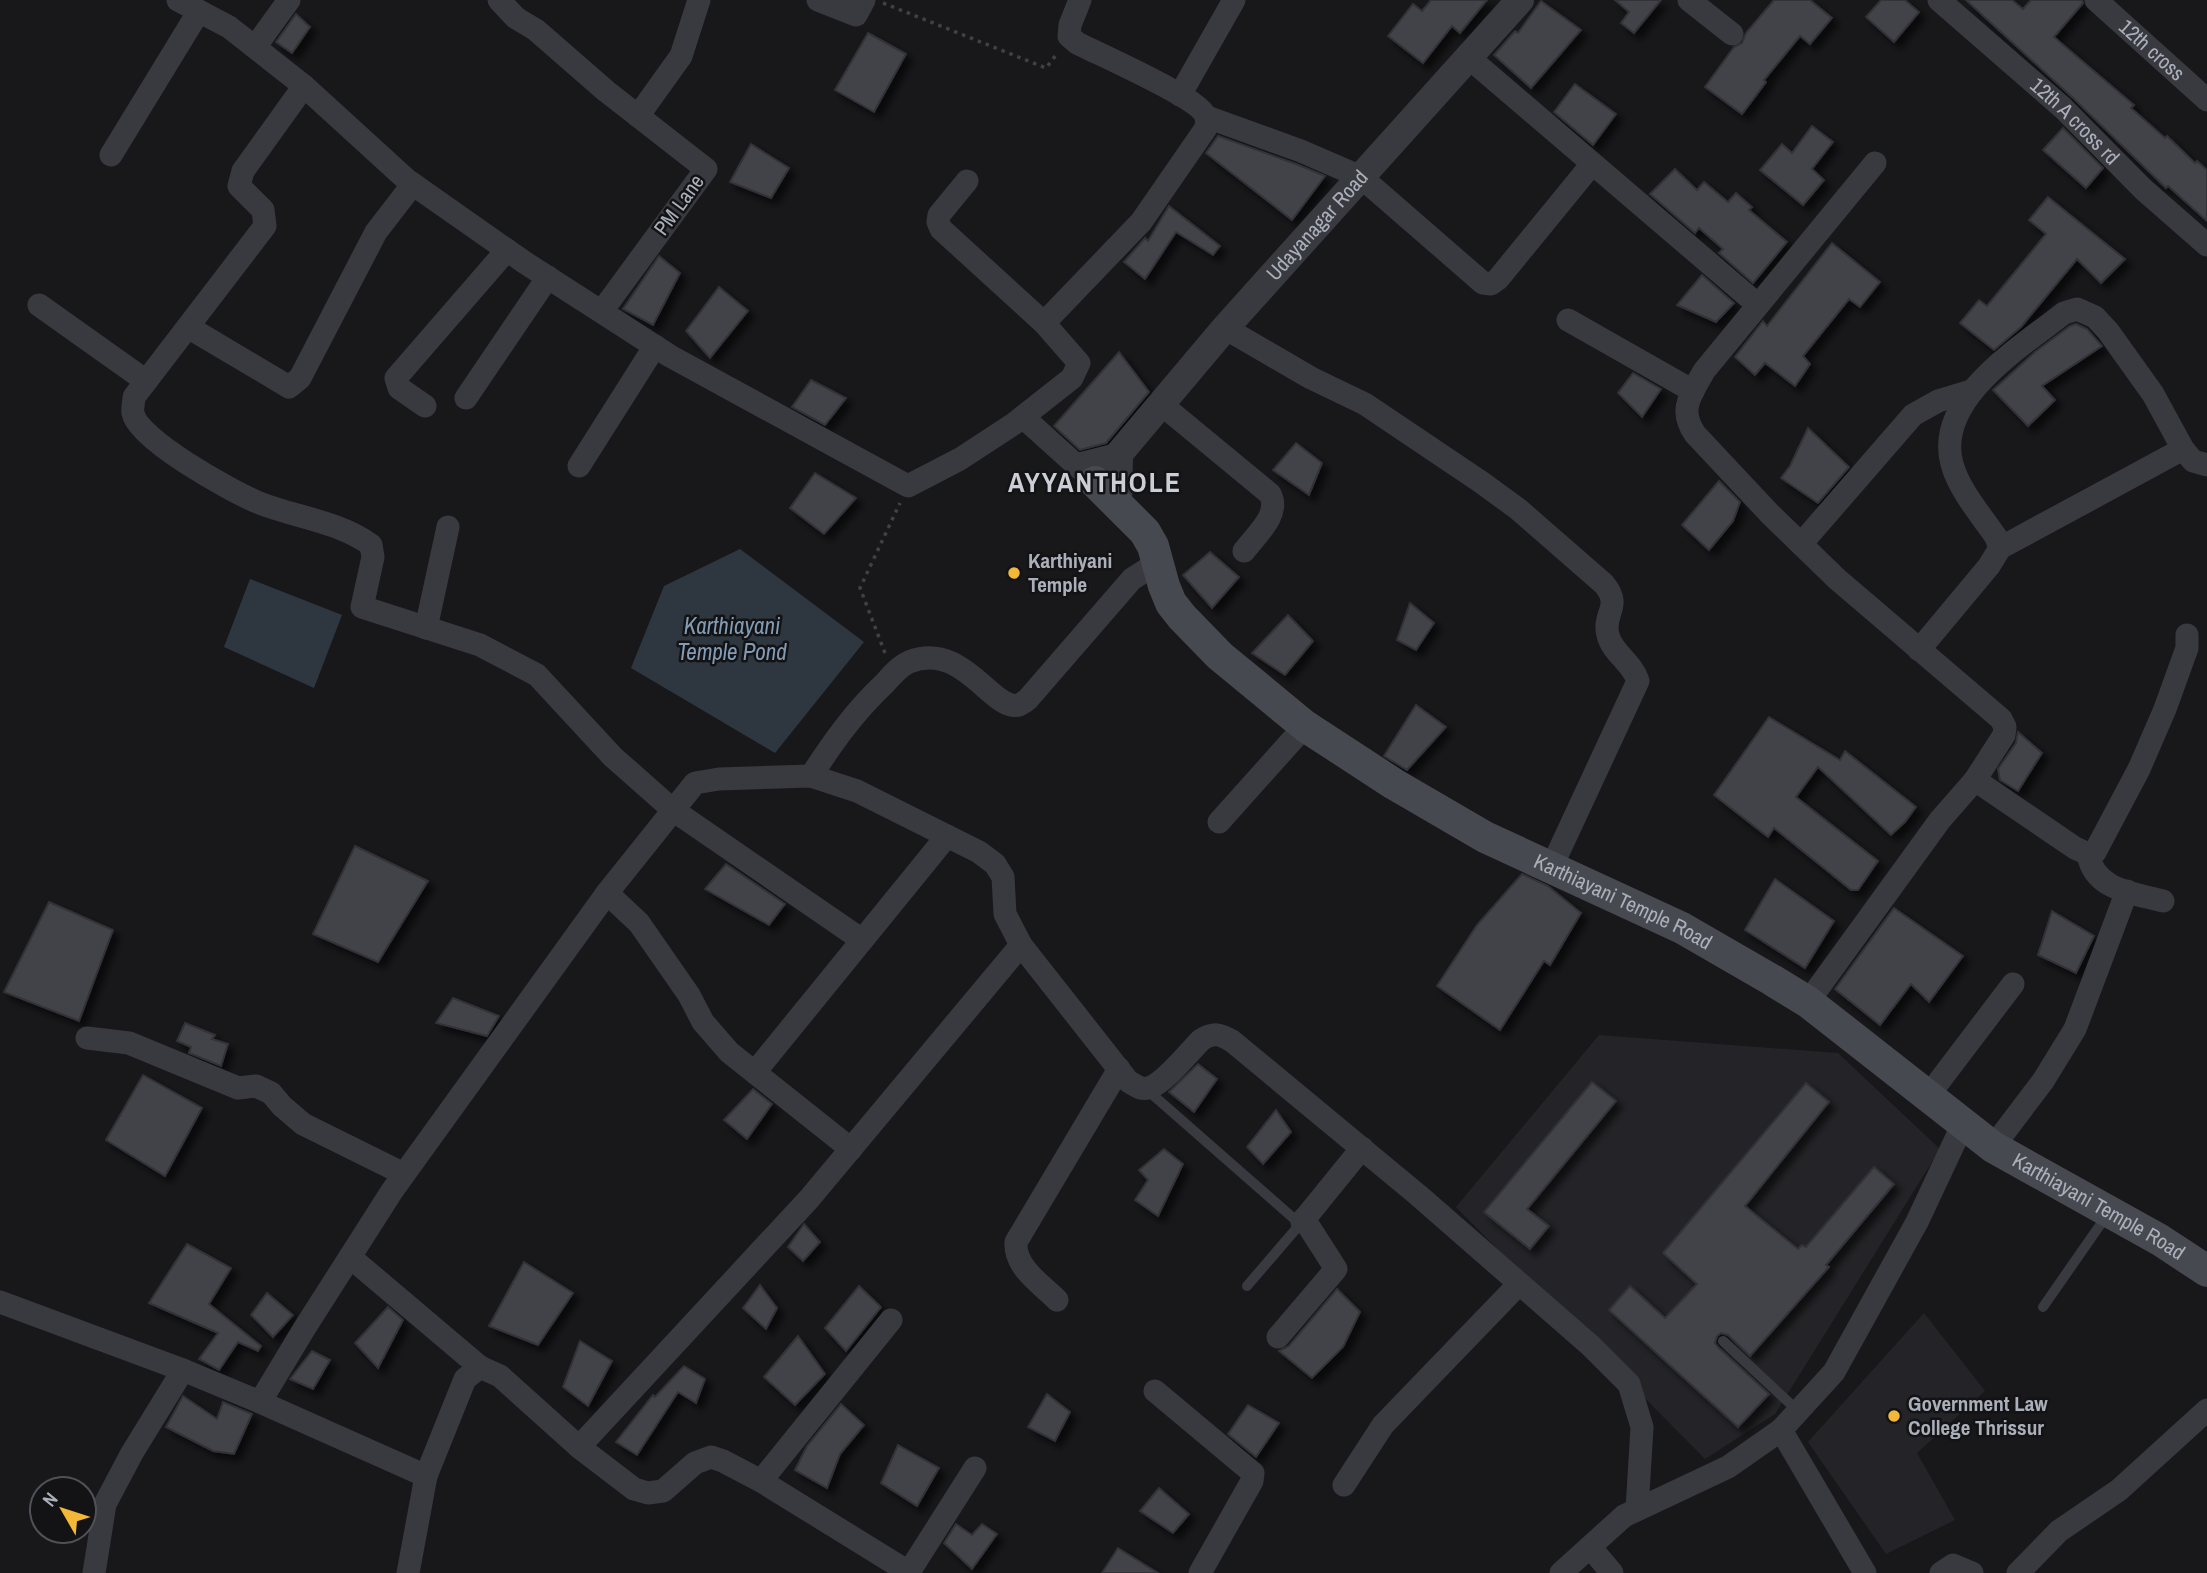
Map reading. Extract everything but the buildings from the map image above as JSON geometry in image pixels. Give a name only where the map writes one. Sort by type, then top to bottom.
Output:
[{"type":"main road","name":"Karthiayani Temple Road","points":[[1085,474],[1145,532],[1153,546],[1171,603],[1182,617],[1220,656],[1305,726],[1394,784],[1485,837],[1682,928],[1808,1002],[1993,1147],[2160,1240],[2207,1271]]},
{"type":"street","points":[[178,0],[229,27],[304,86],[413,184],[507,250],[670,356],[908,486],[960,459],[1023,417],[1072,378],[1079,363],[1044,323],[941,229],[939,215],[967,181]]},
{"type":"street","points":[[255,47],[289,0]]},
{"type":"street","name":"PM Lane","points":[[499,0],[516,18],[545,38],[706,169],[603,311]]},
{"type":"street","points":[[638,116],[681,56],[699,0]]},
{"type":"street","points":[[818,0],[856,15],[864,0]]},
{"type":"street","points":[[1080,0],[1070,24],[1069,36],[1077,43],[1181,95],[1201,109],[1207,117],[1301,151],[1361,177],[1483,283],[1491,284],[1498,279],[1592,164]]},
{"type":"street","points":[[1181,95],[1234,0]]},
{"type":"street","name":"Udayanagar Road","points":[[1119,454],[1225,328],[1520,0]]},
{"type":"street","points":[[1689,0],[1732,34]]},
{"type":"street","name":"12th A cross rd","points":[[1939,0],[2063,108],[2143,189],[2207,245]]},
{"type":"street","name":"12th cross","points":[[2096,0],[2207,100]]},
{"type":"street","points":[[111,155],[199,11]]},
{"type":"street","points":[[1468,57],[1758,305]]},
{"type":"street","points":[[304,86],[243,171],[240,186],[263,210],[265,226],[134,397],[132,414],[145,433],[195,469],[257,502],[363,539],[371,545],[373,557],[362,607],[480,645],[537,675],[613,757],[673,810],[862,940]]},
{"type":"street","points":[[1044,323],[1141,222],[1206,128],[1207,117]]},
{"type":"street","points":[[1808,1002],[1940,820],[1975,780],[2004,736],[2005,727],[2001,719],[1837,579],[1695,434],[1686,421],[1687,406],[1704,371],[1875,163]]},
{"type":"street","points":[[188,327],[289,387],[300,378],[376,232],[413,184]]},
{"type":"street","points":[[425,406],[398,388],[396,378],[507,250]]},
{"type":"street","points":[[466,398],[548,277]]},
{"type":"street","points":[[39,305],[146,381]]},
{"type":"street","points":[[2000,548],[1996,537],[1960,482],[1952,463],[1950,443],[1956,419],[1971,391],[1997,365],[2064,313],[2077,309],[2095,317],[2108,331],[2152,394],[2183,449],[2193,461],[2207,465]]},
{"type":"street","points":[[1568,320],[1693,391]]},
{"type":"street","points":[[1225,328],[1365,404],[1481,482],[1518,509],[1612,594],[1614,606],[1607,624],[1608,636],[1614,647],[1634,668],[1638,681],[1552,866]]},
{"type":"street","points":[[579,466],[654,346]]},
{"type":"street","points":[[1801,544],[1913,415],[1938,401],[1971,391]]},
{"type":"street","points":[[1161,404],[1270,494],[1274,502],[1273,511],[1244,551]]},
{"type":"street","points":[[1023,417],[1085,474],[1119,454]]},
{"type":"street","points":[[1919,650],[1989,566],[2000,548],[2183,449]]},
{"type":"street","points":[[1118,505],[1119,454]]},
{"type":"street","points":[[426,628],[447,527]]},
{"type":"street","points":[[811,776],[861,706],[907,663],[923,658],[943,658],[964,669],[1002,700],[1011,705],[1020,705],[1132,579],[1157,563]]},
{"type":"street","points":[[1975,780],[2075,848],[2088,854],[2095,852],[2139,769],[2183,662],[2187,635]]},
{"type":"street","points":[[1219,822],[1305,726]]},
{"type":"street","points":[[260,1402],[404,1174],[607,893],[695,783],[719,779],[811,776],[857,791],[979,852],[995,864],[1003,877],[1006,914],[1021,945],[1128,1081],[1146,1089],[1156,1085],[1201,1040],[1210,1035],[1221,1034],[1362,1148],[1591,1346],[1629,1384],[1642,1427],[1637,1510]]},
{"type":"street","points":[[755,1072],[947,836]]},
{"type":"street","points":[[2088,854],[2094,873],[2110,886],[2163,901]]},
{"type":"street","points":[[1993,1147],[2043,1082],[2075,1029],[2127,891]]},
{"type":"street","points":[[607,893],[645,932],[689,995],[703,1022],[729,1052],[851,1149]]},
{"type":"street","points":[[579,1447],[809,1199],[1021,945]]},
{"type":"street","points":[[1928,1096],[2012,984]]},
{"type":"street","points":[[87,1038],[129,1043],[238,1088],[256,1087],[271,1093],[303,1124],[404,1174]]},
{"type":"street","points":[[1057,1300],[1021,1265],[1016,1253],[1016,1242],[1119,1069]]},
{"type":"street","points":[[1561,1573],[1623,1516],[1728,1467],[1781,1430],[1834,1372],[1917,1222],[1963,1124]]},
{"type":"street","points":[[1278,1337],[1336,1269],[1302,1222],[1362,1148]]},
{"type":"street","points":[[350,1257],[480,1367],[500,1376],[579,1447],[634,1489],[648,1493],[663,1491],[695,1463],[711,1457],[761,1481],[910,1573],[975,1468]]},
{"type":"street","points":[[1344,1485],[1367,1445],[1383,1425],[1520,1284]]},
{"type":"street","points":[[0,1302],[183,1370],[426,1476]]},
{"type":"street","points":[[761,1481],[891,1320]]},
{"type":"street","points":[[408,1573],[426,1476],[465,1379],[480,1367]]},
{"type":"street","points":[[94,1573],[105,1504],[132,1453],[183,1370]]},
{"type":"street","points":[[1155,1391],[1253,1473],[1252,1481],[1200,1573]]},
{"type":"street","points":[[2018,1573],[2059,1531],[2119,1490],[2207,1410]]},
{"type":"street","points":[[1781,1430],[1865,1573]]},
{"type":"street","points":[[1590,1547],[1612,1573]]},
{"type":"street","points":[[1941,1573],[1953,1565],[1972,1573]]},
{"type":"lane","points":[[1146,1089],[1302,1222],[1247,1286]]},
{"type":"lane","points":[[2043,1307],[2109,1213]]},
{"type":"lane","points":[[1723,1341],[1798,1411]]},
{"type":"path","points":[[875,0],[1046,68],[1069,36]]},
{"type":"path","points":[[893,674],[860,587],[908,486]]},
{"type":"shaded area","points":[[1599,1035],[1838,1053],[1940,1149],[1775,1414],[1705,1459],[1456,1207]]},
{"type":"shaded area","name":"Government Law College Thrissur","points":[[1924,1313],[1985,1391],[1917,1453],[1955,1520],[1886,1554],[1808,1442]]},
{"type":"water","name":"Karthiayani Temple Pond","points":[[740,549],[864,642],[775,753],[631,668],[664,586]]},
{"type":"water","points":[[250,579],[342,615],[314,688],[224,647]]},
{"type":"place","name":"Karthiyani Temple","points":[[1014,573]]},
{"type":"place","name":"Government Law College Thrissur","points":[[1894,1416]]},
{"type":"district","name":"AYYANTHOLE","points":[[1095,482]]}]
